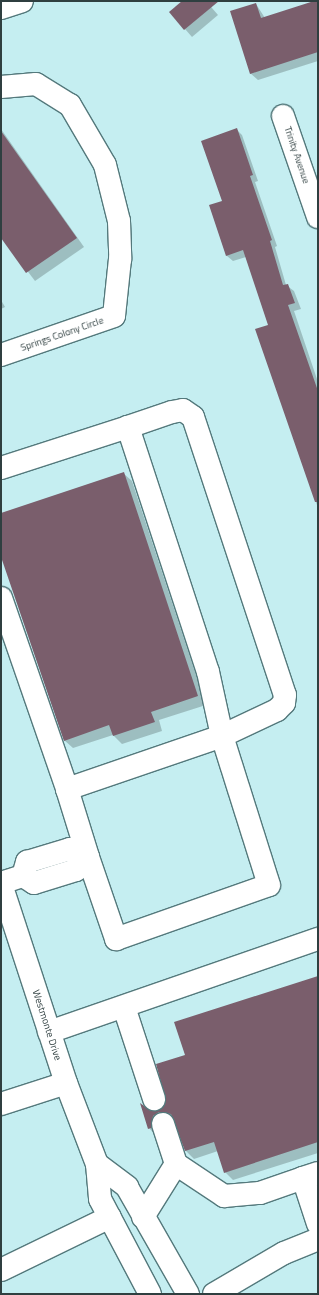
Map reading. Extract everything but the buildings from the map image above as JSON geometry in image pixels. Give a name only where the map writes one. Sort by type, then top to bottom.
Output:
[{"type":"street","points":[[1,8],[22,1]]},
{"type":"street","name":"Springs Colony Circle","points":[[1,87],[36,84],[70,105],[105,165],[119,221],[120,259],[114,316],[1,355]]},
{"type":"street","name":"Trinity Avenue","points":[[283,116],[318,216]]},
{"type":"street","points":[[1,468],[183,410],[193,417],[284,695],[284,703],[277,710],[222,736],[67,789]]},
{"type":"street","points":[[1,598],[67,789],[85,857],[116,939],[269,885],[222,736],[208,672],[128,427]]},
{"type":"street","points":[[1,884],[23,876],[27,862],[70,849],[85,857]]},
{"type":"street","name":"Westmonte Drive","points":[[1,884],[66,1083],[97,1164],[100,1198],[150,1294]]},
{"type":"street","points":[[49,1032],[318,939]]},
{"type":"street","points":[[124,1007],[154,1099]]},
{"type":"street","points":[[1,1104],[66,1083]]},
{"type":"street","points":[[163,1124],[176,1164],[224,1196],[260,1193],[311,1175],[318,1224]]},
{"type":"street","points":[[97,1164],[127,1187],[188,1294]]},
{"type":"street","points":[[144,1216],[176,1164]]},
{"type":"street","points":[[1,1270],[110,1217]]},
{"type":"street","points":[[214,1294],[284,1253],[318,1239]]}]
